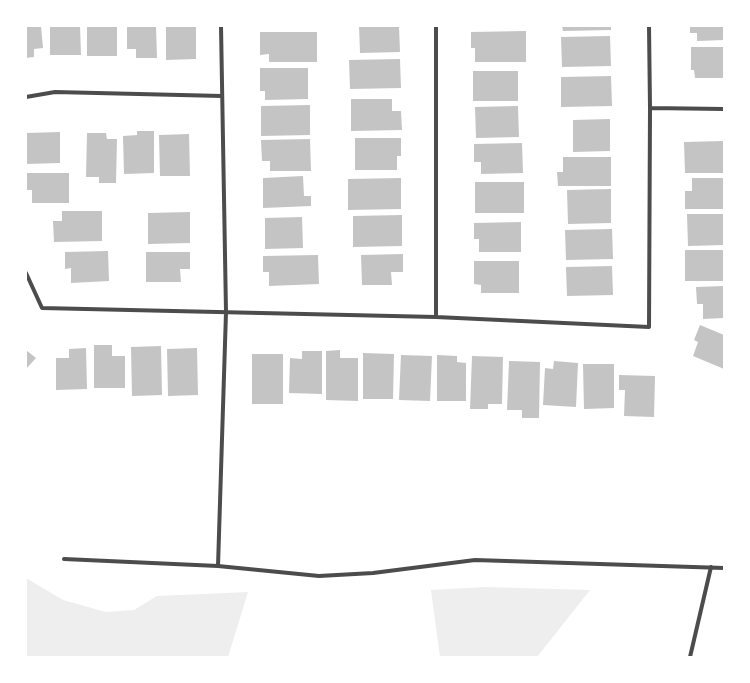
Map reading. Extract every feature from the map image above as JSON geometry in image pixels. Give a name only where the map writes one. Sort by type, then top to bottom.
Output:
[{"type":"street","points":[[218,566],[226,312],[221,26]]},
{"type":"street","points":[[436,26],[436,317]]},
{"type":"street","points":[[26,273],[42,308],[436,317],[649,327],[649,26]]},
{"type":"street","points":[[26,97],[55,92],[222,96]]},
{"type":"street","points":[[650,108],[724,109]]},
{"type":"street","points":[[64,559],[218,566],[319,576],[373,573],[475,560],[724,568]]},
{"type":"street","points":[[690,657],[710,567]]},
{"type":"shaded area","points":[[26,578],[63,600],[106,612],[134,610],[157,596],[248,592],[228,657],[26,657]]},
{"type":"shaded area","points":[[485,587],[590,590],[537,657],[440,657],[431,590]]},
{"type":"building","points":[[26,26],[41,26],[43,48],[34,49],[34,57],[26,58]]},
{"type":"building","points":[[50,26],[80,26],[81,55],[50,55]]},
{"type":"building","points":[[87,26],[117,26],[117,56],[87,56]]},
{"type":"building","points":[[127,26],[156,26],[157,58],[136,58],[136,49],[127,49]]},
{"type":"building","points":[[166,26],[196,26],[196,59],[166,60]]},
{"type":"building","points":[[359,26],[399,26],[400,52],[360,53]]},
{"type":"building","points":[[562,26],[611,26],[611,30],[563,31]]},
{"type":"building","points":[[690,26],[724,26],[724,40],[697,41],[697,33],[690,33]]},
{"type":"building","points":[[526,31],[526,62],[475,62],[475,48],[471,48],[471,32]]},
{"type":"building","points":[[260,32],[317,32],[317,62],[269,62],[269,54],[260,55]]},
{"type":"building","points":[[610,36],[611,66],[562,67],[561,37]]},
{"type":"building","points":[[691,47],[724,47],[724,78],[695,78],[694,70],[691,70]]},
{"type":"building","points":[[400,59],[401,88],[350,89],[349,60]]},
{"type":"building","points":[[260,68],[308,68],[308,99],[265,100],[265,91],[260,91]]},
{"type":"building","points":[[473,71],[518,71],[518,101],[473,101]]},
{"type":"building","points":[[611,76],[612,106],[561,107],[561,77]]},
{"type":"building","points":[[351,99],[392,99],[392,111],[401,111],[402,130],[351,131]]},
{"type":"building","points":[[310,105],[310,135],[261,136],[261,106]]},
{"type":"building","points":[[518,106],[519,137],[476,138],[475,107]]},
{"type":"building","points":[[610,119],[610,151],[573,152],[573,120]]},
{"type":"building","points":[[137,131],[154,131],[154,173],[124,174],[123,136],[137,135]]},
{"type":"building","points":[[60,132],[60,163],[26,164],[26,133]]},
{"type":"building","points":[[87,133],[106,133],[107,139],[117,139],[116,183],[99,183],[99,177],[86,177]]},
{"type":"building","points":[[189,134],[190,176],[160,176],[159,135]]},
{"type":"building","points":[[355,138],[401,138],[401,156],[397,156],[397,170],[355,170]]},
{"type":"building","points":[[310,139],[311,171],[270,171],[270,161],[262,161],[261,140]]},
{"type":"building","points":[[724,141],[724,173],[685,173],[684,142]]},
{"type":"building","points":[[522,143],[523,173],[481,174],[481,162],[474,162],[474,144]]},
{"type":"building","points":[[563,157],[611,157],[611,186],[558,186],[557,172],[563,172]]},
{"type":"building","points":[[27,173],[69,173],[69,203],[32,203],[32,190],[27,190]]},
{"type":"building","points":[[303,176],[304,196],[311,196],[311,206],[263,208],[263,178]]},
{"type":"building","points":[[401,178],[401,209],[348,210],[348,179]]},
{"type":"building","points":[[692,178],[724,178],[724,209],[685,209],[685,191],[692,191]]},
{"type":"building","points":[[475,182],[524,182],[524,213],[475,213]]},
{"type":"building","points":[[611,189],[611,223],[568,224],[567,190]]},
{"type":"building","points":[[62,211],[102,211],[102,241],[54,242],[53,221],[62,221]]},
{"type":"building","points":[[190,212],[190,243],[148,244],[148,213]]},
{"type":"building","points":[[687,214],[724,214],[724,245],[688,246]]},
{"type":"building","points":[[402,215],[402,246],[353,247],[353,216]]},
{"type":"building","points":[[302,217],[303,248],[265,249],[265,218]]},
{"type":"building","points":[[521,222],[521,252],[479,252],[479,239],[474,239],[474,223]]},
{"type":"building","points":[[612,229],[613,259],[566,260],[565,230]]},
{"type":"building","points":[[685,250],[724,250],[724,281],[685,281]]},
{"type":"building","points":[[108,251],[109,281],[71,283],[71,268],[65,269],[65,252]]},
{"type":"building","points":[[146,252],[190,252],[190,269],[180,269],[181,282],[146,282]]},
{"type":"building","points":[[403,254],[403,272],[391,272],[392,285],[362,285],[361,255]]},
{"type":"building","points":[[318,255],[319,284],[269,286],[269,272],[263,272],[263,256]]},
{"type":"building","points":[[474,261],[519,261],[519,293],[481,293],[481,285],[474,284]]},
{"type":"building","points":[[612,266],[613,295],[567,296],[566,267]]},
{"type":"building","points":[[724,286],[724,318],[703,319],[703,304],[697,304],[696,287]]},
{"type":"building","points":[[700,325],[724,335],[724,369],[693,356],[698,342],[694,340]]},
{"type":"building","points":[[94,345],[112,345],[112,356],[125,356],[125,388],[94,388]]},
{"type":"building","points":[[161,346],[162,395],[132,396],[131,347]]},
{"type":"building","points":[[86,348],[87,389],[56,390],[56,358],[69,358],[69,349]]},
{"type":"building","points":[[197,348],[198,395],[168,396],[167,349]]},
{"type":"building","points":[[26,350],[36,358],[26,369]]},
{"type":"building","points":[[340,350],[340,358],[358,358],[358,401],[326,400],[326,351]]},
{"type":"building","points":[[302,351],[322,351],[322,394],[289,393],[290,358],[302,359]]},
{"type":"building","points":[[363,353],[394,354],[393,399],[363,399]]},
{"type":"building","points":[[252,354],[283,354],[283,404],[252,404]]},
{"type":"building","points":[[401,355],[432,356],[430,401],[399,400]]},
{"type":"building","points":[[437,355],[457,356],[457,362],[466,363],[466,401],[437,401]]},
{"type":"building","points":[[472,356],[503,357],[502,404],[488,404],[488,409],[470,409]]},
{"type":"building","points":[[509,361],[540,362],[539,418],[522,418],[522,410],[507,410]]},
{"type":"building","points":[[554,361],[578,363],[576,407],[543,405],[545,368],[553,369]]},
{"type":"building","points":[[583,364],[614,364],[614,408],[584,409]]},
{"type":"building","points":[[619,375],[655,376],[654,417],[624,416],[625,390],[619,390]]}]
